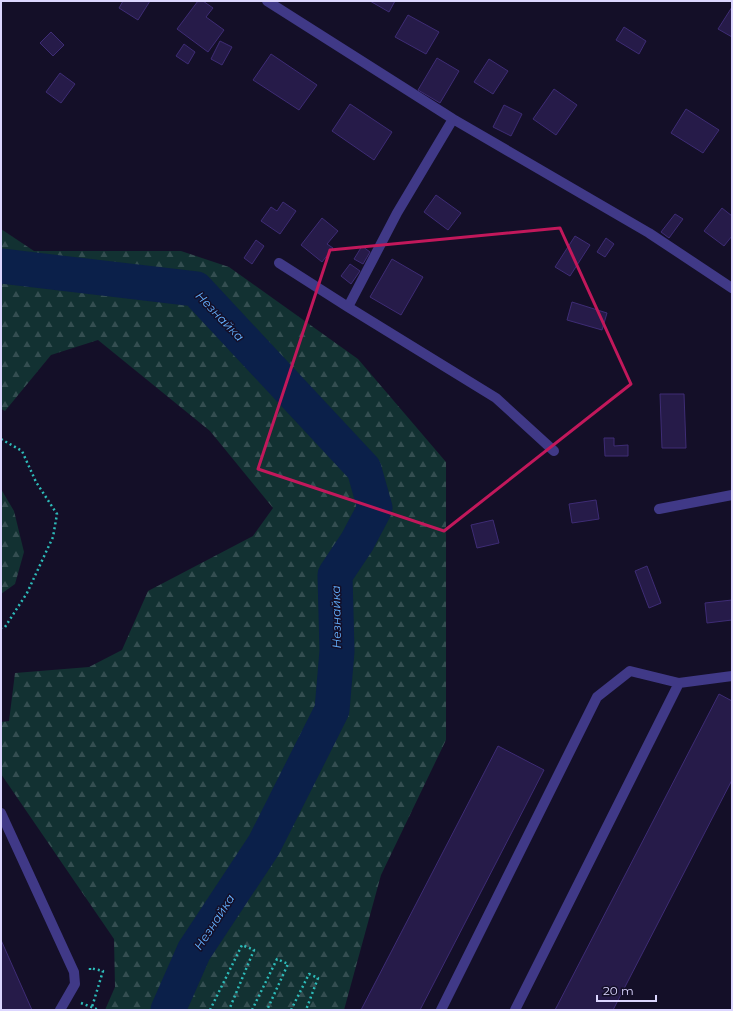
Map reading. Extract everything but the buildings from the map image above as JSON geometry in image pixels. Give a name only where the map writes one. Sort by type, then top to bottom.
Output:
[{"type":"street","points":[[267,1],[453,119],[649,233],[732,288]]},
{"type":"street","points":[[348,307],[397,213],[453,119]]},
{"type":"street","points":[[279,263],[496,398],[554,451]]},
{"type":"street","points":[[659,509],[732,496]]},
{"type":"street","points":[[441,1010],[597,697],[630,671],[679,683],[732,676]]},
{"type":"street","points":[[515,1010],[679,683]]},
{"type":"street","points":[[1,813],[74,972],[75,984],[60,1010]]},
{"type":"path","points":[[1,439],[22,451],[36,482],[57,514],[53,537],[27,593],[5,627],[1,628]]},
{"type":"path","points":[[210,1010],[242,945],[254,950],[229,1010]]},
{"type":"path","points":[[252,1010],[277,959],[288,964],[267,1010]]},
{"type":"path","points":[[88,975],[90,968],[103,971],[92,1007]]},
{"type":"path","points":[[290,1010],[309,974],[318,978],[306,1010]]},
{"type":"path","points":[[82,996],[79,1003],[99,1010]]},
{"type":"highlighted area","points":[[560,228],[631,384],[444,531],[258,469],[330,250]]},
{"type":"green space","points":[[1,229],[34,251],[181,251],[229,267],[358,359],[446,462],[446,740],[381,875],[344,1010],[105,1010],[115,987],[114,939],[1,774],[1,722],[9,721],[15,673],[89,667],[122,650],[148,591],[253,536],[273,508],[210,431],[98,340],[51,355],[5,411],[1,409]]},
{"type":"green space","points":[[1,489],[14,511],[24,552],[15,584],[1,594]]},
{"type":"waterway","name":"Незнайка","points":[[1,266],[196,289],[364,469],[375,508],[357,542],[335,575],[337,651],[332,710],[264,845],[194,951],[168,1010]]}]
